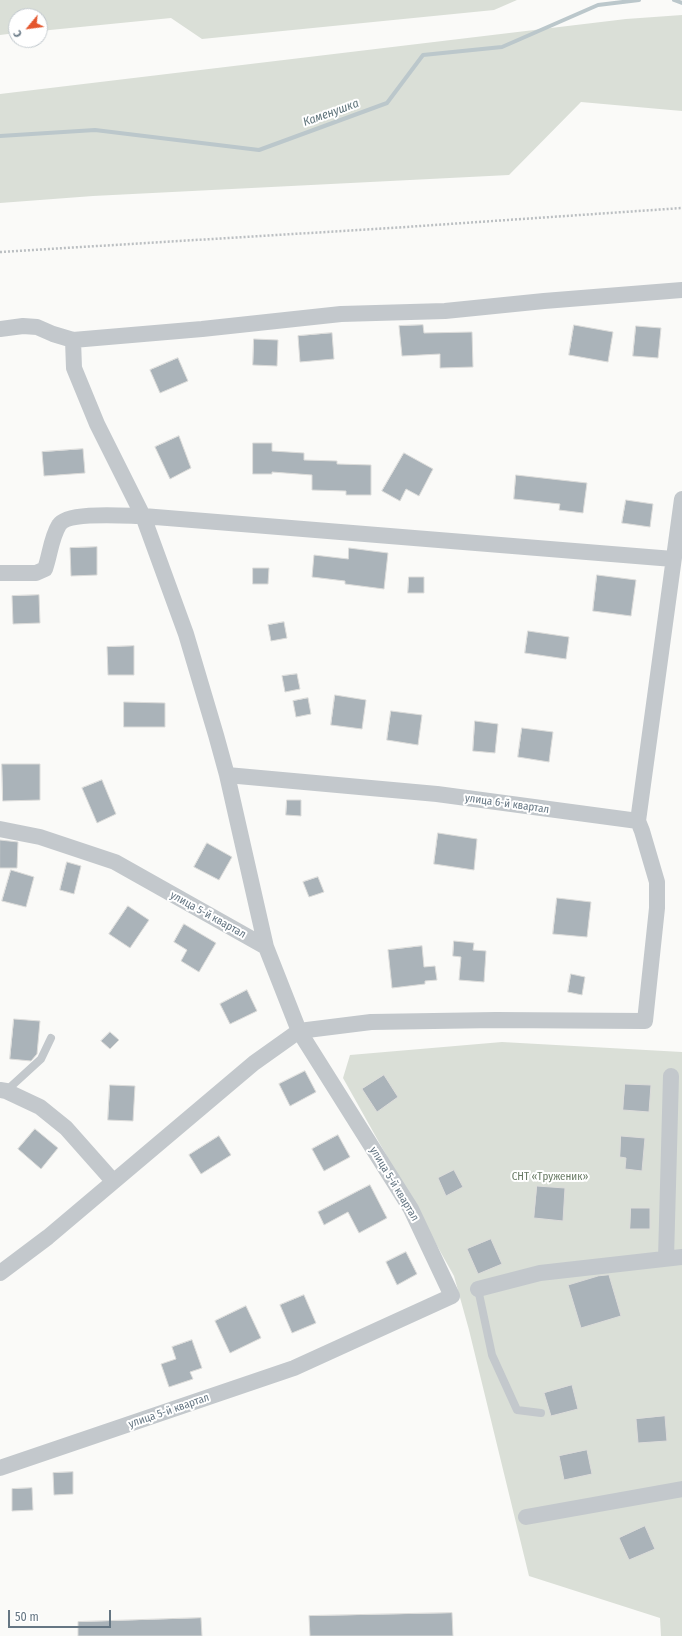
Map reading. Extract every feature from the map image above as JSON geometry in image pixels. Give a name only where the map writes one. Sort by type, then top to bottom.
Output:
[{"type":"street","points":[[0,329],[23,326],[37,327],[73,340],[202,329],[341,314],[445,311],[544,301],[682,290]]},
{"type":"street","points":[[73,340],[74,368],[97,424],[143,516],[186,634],[216,735],[266,947]]},
{"type":"street","points":[[0,1274],[48,1237],[113,1180],[254,1063],[300,1032],[371,1022],[496,1020],[645,1021],[657,908],[657,882],[638,821],[682,498]]},
{"type":"street","points":[[0,573],[36,573],[45,569],[53,540],[60,523],[71,518],[84,516],[143,516],[673,559]]},
{"type":"street","name":"улица 6-й квартал","points":[[226,775],[437,794],[638,821]]},
{"type":"street","name":"улица 5-й квартал","points":[[0,830],[40,837],[115,862],[266,947],[300,1032],[411,1209],[452,1296],[294,1368],[0,1468]]},
{"type":"street","points":[[666,1258],[671,1076]]},
{"type":"street","points":[[3,1091],[40,1107],[66,1128],[113,1180]]},
{"type":"street","points":[[478,1289],[540,1273],[682,1257]]},
{"type":"street","points":[[526,1517],[682,1490]]},
{"type":"lane","points":[[3,1091],[41,1059],[51,1038]]},
{"type":"lane","points":[[478,1289],[492,1355],[517,1410],[541,1413]]},
{"type":"path","points":[[0,252],[682,208]]},
{"type":"green space","points":[[0,0],[517,0],[494,10],[202,39],[171,18],[48,30],[48,8],[8,8],[8,34],[0,35]]},
{"type":"green space","points":[[682,15],[682,111],[581,102],[509,175],[93,196],[0,203],[0,94],[626,19]]},
{"type":"green space","name":"СНТ «Труженик»","points":[[502,1042],[682,1052],[682,1636],[661,1636],[660,1618],[529,1576],[469,1330],[454,1276],[343,1078],[350,1055]]},
{"type":"building","points":[[423,325],[424,333],[472,332],[473,367],[440,368],[440,354],[402,356],[399,326]]},
{"type":"building","points":[[574,325],[613,332],[608,362],[569,355]]},
{"type":"building","points":[[636,326],[661,328],[658,358],[633,356]]},
{"type":"building","points":[[332,333],[334,359],[300,362],[298,336]]},
{"type":"building","points":[[254,339],[278,340],[277,366],[253,365]]},
{"type":"building","points":[[178,358],[188,381],[160,393],[150,370]]},
{"type":"building","points":[[179,436],[191,468],[170,479],[155,447]]},
{"type":"building","points":[[253,443],[272,443],[272,451],[304,453],[304,460],[337,461],[337,464],[371,465],[371,495],[346,495],[346,491],[312,490],[312,475],[272,472],[272,474],[253,474]]},
{"type":"building","points":[[83,449],[85,473],[44,476],[42,452]]},
{"type":"building","points":[[404,453],[433,469],[419,496],[406,489],[400,501],[382,491]]},
{"type":"building","points":[[516,475],[587,483],[583,513],[559,510],[560,504],[514,499]]},
{"type":"building","points":[[626,500],[653,504],[650,527],[622,523]]},
{"type":"building","points":[[97,547],[97,575],[71,576],[70,548]]},
{"type":"building","points":[[349,548],[388,553],[384,589],[345,584],[345,581],[312,577],[314,555],[348,559]]},
{"type":"building","points":[[253,568],[269,568],[268,584],[253,584]]},
{"type":"building","points":[[597,575],[636,580],[631,616],[593,611]]},
{"type":"building","points":[[409,577],[424,577],[424,593],[408,593]]},
{"type":"building","points":[[39,595],[40,623],[13,624],[12,596]]},
{"type":"building","points":[[284,622],[287,638],[271,641],[268,625]]},
{"type":"building","points":[[528,631],[569,637],[566,659],[525,653]]},
{"type":"building","points":[[134,646],[134,675],[108,675],[107,647]]},
{"type":"building","points":[[297,674],[300,689],[285,692],[282,676]]},
{"type":"building","points":[[335,695],[366,700],[362,729],[331,725]]},
{"type":"building","points":[[308,698],[311,714],[296,717],[293,701]]},
{"type":"building","points":[[124,702],[165,703],[165,727],[124,727]]},
{"type":"building","points":[[391,711],[422,715],[418,745],[387,740]]},
{"type":"building","points":[[475,721],[498,724],[495,753],[473,751]]},
{"type":"building","points":[[522,728],[553,732],[549,762],[518,757]]},
{"type":"building","points":[[2,764],[40,764],[40,800],[3,801]]},
{"type":"building","points":[[102,780],[116,814],[97,823],[82,788]]},
{"type":"building","points":[[287,800],[301,800],[301,816],[286,815]]},
{"type":"building","points":[[438,833],[477,839],[474,870],[434,864]]},
{"type":"building","points":[[0,840],[18,842],[17,868],[0,868]]},
{"type":"building","points":[[207,843],[232,857],[219,880],[194,867]]},
{"type":"building","points":[[67,862],[81,866],[74,894],[60,890]]},
{"type":"building","points":[[11,870],[34,877],[26,907],[2,901]]},
{"type":"building","points":[[318,877],[324,892],[309,897],[303,882]]},
{"type":"building","points":[[557,898],[591,902],[587,937],[553,934]]},
{"type":"building","points":[[128,906],[149,920],[130,948],[109,934]]},
{"type":"building","points":[[184,924],[216,943],[199,972],[181,961],[187,950],[174,942]]},
{"type":"building","points":[[454,941],[474,943],[473,950],[486,951],[484,982],[459,980],[461,957],[453,956]]},
{"type":"building","points":[[422,946],[424,967],[435,966],[437,980],[425,981],[425,984],[392,988],[388,950]]},
{"type":"building","points":[[571,974],[585,977],[582,995],[568,992]]},
{"type":"building","points":[[247,990],[257,1011],[230,1024],[220,1004]]},
{"type":"building","points":[[14,1019],[40,1021],[37,1054],[31,1061],[10,1059]]},
{"type":"building","points":[[110,1032],[119,1040],[110,1049],[101,1041]]},
{"type":"building","points":[[305,1071],[316,1092],[290,1106],[279,1084]]},
{"type":"building","points":[[384,1075],[398,1097],[377,1112],[362,1089]]},
{"type":"building","points":[[625,1084],[651,1085],[649,1112],[623,1110]]},
{"type":"building","points":[[110,1085],[135,1086],[133,1121],[108,1120]]},
{"type":"building","points":[[35,1129],[58,1148],[41,1169],[18,1149]]},
{"type":"building","points":[[338,1135],[350,1157],[324,1171],[312,1149]]},
{"type":"building","points":[[219,1136],[231,1155],[201,1174],[189,1155]]},
{"type":"building","points":[[621,1136],[645,1138],[642,1171],[625,1169],[626,1158],[620,1157]]},
{"type":"building","points":[[454,1170],[463,1187],[446,1196],[438,1178]]},
{"type":"building","points":[[370,1185],[387,1218],[359,1233],[348,1212],[324,1225],[318,1212]]},
{"type":"building","points":[[537,1186],[565,1188],[563,1221],[534,1218]]},
{"type":"building","points":[[631,1208],[650,1208],[650,1229],[630,1229]]},
{"type":"building","points":[[491,1239],[502,1264],[478,1274],[467,1249]]},
{"type":"building","points":[[406,1252],[417,1274],[397,1285],[386,1262]]},
{"type":"building","points":[[609,1275],[621,1316],[581,1328],[568,1285],[598,1276]]},
{"type":"building","points":[[304,1295],[316,1323],[292,1333],[280,1305]]},
{"type":"building","points":[[246,1306],[261,1338],[230,1353],[215,1321]]},
{"type":"building","points":[[192,1340],[202,1368],[190,1372],[193,1379],[169,1387],[161,1364],[176,1359],[172,1347]]},
{"type":"building","points":[[572,1385],[578,1409],[551,1416],[544,1393]]},
{"type":"building","points":[[665,1416],[667,1441],[638,1443],[636,1419]]},
{"type":"building","points":[[587,1450],[592,1474],[564,1480],[559,1456]]},
{"type":"building","points":[[73,1472],[73,1494],[54,1495],[53,1473]]},
{"type":"building","points":[[32,1488],[33,1510],[12,1511],[12,1489]]},
{"type":"building","points":[[645,1526],[655,1549],[629,1560],[619,1538]]},
{"type":"building","points":[[452,1613],[453,1636],[310,1636],[309,1616]]},
{"type":"building","points":[[201,1618],[202,1636],[78,1636],[78,1622]]},
{"type":"waterway","name":"Каменушка","points":[[0,136],[95,130],[259,150],[387,103],[423,55],[502,47],[598,5],[639,0]]},
{"type":"waterway","name":"Каменушка","points":[[674,0],[682,3]]}]
